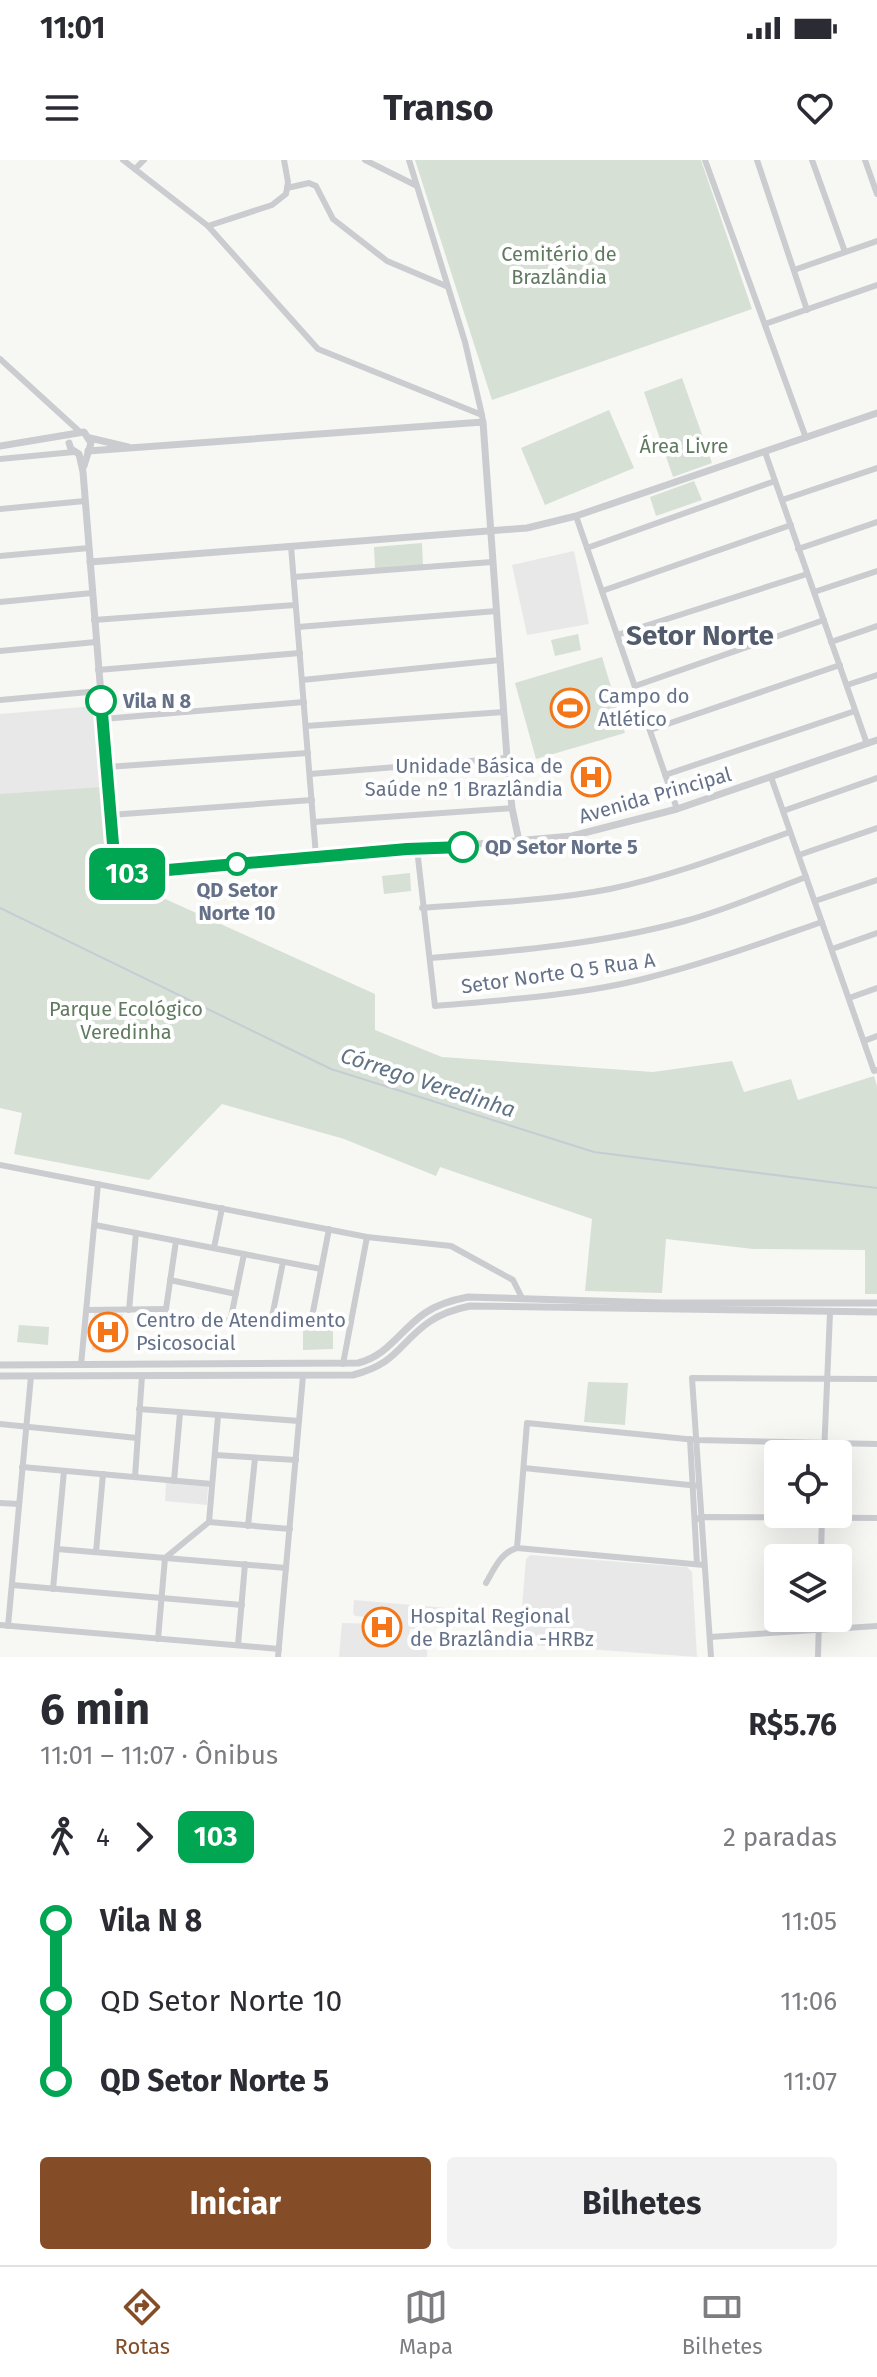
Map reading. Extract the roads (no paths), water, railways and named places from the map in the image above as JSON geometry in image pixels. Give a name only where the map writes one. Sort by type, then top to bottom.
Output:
[{"type":"street","points":[[123,160],[208,226],[318,349],[482,415],[507,758],[519,841]]},
{"type":"street","points":[[135,169],[144,160]]},
{"type":"street","points":[[208,226],[272,205],[286,194],[284,160]]},
{"type":"street","points":[[365,160],[415,185]]},
{"type":"street","points":[[409,160],[465,342],[483,422]]},
{"type":"street","points":[[705,160],[806,438]]},
{"type":"street","points":[[757,160],[807,310]]},
{"type":"street","points":[[812,160],[845,252]]},
{"type":"street","points":[[865,160],[877,194]]},
{"type":"street","points":[[287,188],[309,183],[316,186],[333,219],[387,261],[447,286]]},
{"type":"street","points":[[794,270],[877,241]]},
{"type":"street","points":[[765,324],[877,285]]},
{"type":"street","points":[[0,359],[77,432],[138,449]]},
{"type":"street","points":[[90,562],[527,528],[576,516],[877,413]]},
{"type":"street","points":[[0,459],[51,456],[77,450],[138,449],[483,422]]},
{"type":"street","points":[[0,446],[77,432]]},
{"type":"street","name":"Avenida Principal","points":[[77,432],[77,450],[83,472],[115,868],[122,874],[572,836],[677,809],[877,740]]},
{"type":"street","points":[[43,437],[77,450]]},
{"type":"street","name":"Avenida Principal","points":[[77,450],[90,438]]},
{"type":"street","points":[[765,452],[867,744]]},
{"type":"street","points":[[782,500],[877,468]]},
{"type":"street","points":[[587,548],[775,481]]},
{"type":"street","points":[[0,509],[85,501]]},
{"type":"street","points":[[576,516],[677,809]]},
{"type":"street","points":[[798,549],[877,522]]},
{"type":"street","points":[[602,591],[791,525]]},
{"type":"street","points":[[291,546],[316,856]]},
{"type":"street","points":[[0,556],[89,548]]},
{"type":"street","points":[[294,577],[492,562]]},
{"type":"street","points":[[814,592],[877,571]]},
{"type":"street","points":[[617,635],[807,574]]},
{"type":"street","points":[[0,602],[92,593]]},
{"type":"street","points":[[94,620],[295,605]]},
{"type":"street","points":[[298,627],[497,611]]},
{"type":"street","points":[[635,686],[824,620]]},
{"type":"street","points":[[831,642],[877,626]]},
{"type":"street","points":[[0,651],[96,642]]},
{"type":"street","points":[[98,670],[300,653]]},
{"type":"street","points":[[302,680],[500,660]]},
{"type":"street","points":[[650,730],[840,665]]},
{"type":"street","points":[[847,685],[877,675]]},
{"type":"street","points":[[0,700],[100,691]]},
{"type":"street","points":[[103,719],[304,702]]},
{"type":"street","points":[[665,775],[855,711]]},
{"type":"street","points":[[306,726],[504,712]]},
{"type":"street","points":[[107,767],[308,753]]},
{"type":"street","points":[[310,774],[507,758]]},
{"type":"street","points":[[771,777],[874,1071],[877,1070]]},
{"type":"street","points":[[783,811],[877,778]]},
{"type":"street","points":[[110,815],[312,800]]},
{"type":"street","points":[[314,822],[512,808]]},
{"type":"street","points":[[799,855],[877,828]]},
{"type":"street","points":[[422,908],[609,889],[675,872],[790,832]]},
{"type":"street","points":[[417,849],[430,958],[529,950],[610,938],[688,921],[806,877]]},
{"type":"street","points":[[815,901],[877,880]]},
{"type":"street","name":"Setor Norte Q 5 Rua A","points":[[430,958],[435,1006],[520,998],[644,979],[715,959],[822,922]]},
{"type":"street","points":[[832,949],[877,933]]},
{"type":"street","points":[[849,998],[877,988]]},
{"type":"street","points":[[864,1041],[877,1036]]},
{"type":"street","points":[[0,1165],[367,1237],[451,1246],[513,1280],[522,1298]]},
{"type":"street","points":[[81,1365],[98,1184]]},
{"type":"street","points":[[214,1248],[222,1208]]},
{"type":"street","points":[[95,1225],[321,1269]]},
{"type":"street","points":[[311,1322],[329,1229]]},
{"type":"street","points":[[129,1310],[136,1233]]},
{"type":"street","points":[[342,1375],[339,1369],[343,1364],[367,1237]]},
{"type":"street","points":[[176,1241],[166,1309],[167,1320],[171,1322],[351,1322]]},
{"type":"street","points":[[230,1322],[244,1254]]},
{"type":"street","points":[[271,1322],[283,1262]]},
{"type":"street","points":[[170,1280],[236,1294]]},
{"type":"street","points":[[0,1376],[330,1376],[372,1370],[423,1314],[443,1302],[468,1297],[661,1307],[877,1312]]},
{"type":"street","points":[[0,1365],[343,1364],[381,1360],[393,1357],[428,1323],[447,1311],[470,1306],[661,1307],[877,1303]]},
{"type":"street","points":[[87,1310],[166,1309]]},
{"type":"street","points":[[824,1440],[830,1313]]},
{"type":"street","points":[[84,1346],[96,1365]]},
{"type":"street","points":[[227,1376],[231,1373],[228,1364]]},
{"type":"street","points":[[244,1376],[241,1368],[245,1364]]},
{"type":"street","points":[[330,1376],[335,1370],[331,1364]]},
{"type":"street","points":[[151,1376],[152,1365]]},
{"type":"street","points":[[31,1376],[12,1585],[4,1626],[238,1645],[279,1653],[303,1376]]},
{"type":"street","points":[[135,1477],[142,1376]]},
{"type":"street","points":[[711,1657],[700,1565],[692,1378],[877,1379]]},
{"type":"street","points":[[139,1409],[299,1421]]},
{"type":"street","points":[[174,1481],[180,1413]]},
{"type":"street","points":[[209,1522],[218,1416]]},
{"type":"street","points":[[517,1548],[527,1423],[693,1440],[764,1442]]},
{"type":"street","points":[[0,1424],[137,1438]]},
{"type":"street","points":[[852,1444],[877,1444]]},
{"type":"street","points":[[215,1455],[296,1460]]},
{"type":"street","points":[[248,1526],[255,1458]]},
{"type":"street","points":[[22,1467],[212,1484]]},
{"type":"street","points":[[524,1468],[696,1486]]},
{"type":"street","points":[[53,1589],[64,1471]]},
{"type":"street","points":[[96,1552],[103,1474]]},
{"type":"street","points":[[0,1503],[19,1504]]},
{"type":"street","points":[[698,1518],[764,1517]]},
{"type":"street","points":[[852,1517],[877,1518]]},
{"type":"street","points":[[158,1639],[165,1558],[209,1522],[290,1529]]},
{"type":"street","points":[[486,1583],[502,1557],[517,1548],[700,1565]]},
{"type":"street","points":[[57,1549],[286,1568]]},
{"type":"street","points":[[238,1645],[245,1564]]},
{"type":"street","points":[[12,1585],[242,1605]]},
{"type":"street","points":[[852,1627],[877,1626]]},
{"type":"street","points":[[710,1637],[778,1632]]},
{"type":"street","points":[[818,1657],[819,1632]]},
{"type":"waterway","name":"Córrego Veredinha","points":[[0,908],[331,1069],[594,1152],[877,1188]]},
{"type":"place","name":"Vila N 8","points":[[101,701]]},
{"type":"place","name":"Campo do Atlético","points":[[570,708]]},
{"type":"place","name":"Unidade Básica de Saúde nº 1 Brazlândia","points":[[591,777]]},
{"type":"place","name":"QD Setor Norte 5","points":[[463,847]]},
{"type":"place","name":"QD Setor Norte 10","points":[[237,864]]},
{"type":"place","name":"Centro de Atendimento Psicosocial","points":[[108,1332]]},
{"type":"place","name":"Hospital Regional de Brazlândia -HRBz","points":[[382,1627]]},
{"type":"district","name":"Setor Norte","points":[[700,635]]},
{"type":"park label","name":"Cemitério de Brazlândia","points":[[559,266]]},
{"type":"park label","name":"Área Livre","points":[[684,446]]},
{"type":"park label","name":"Parque Ecológico Veredinha","points":[[126,1020]]}]
